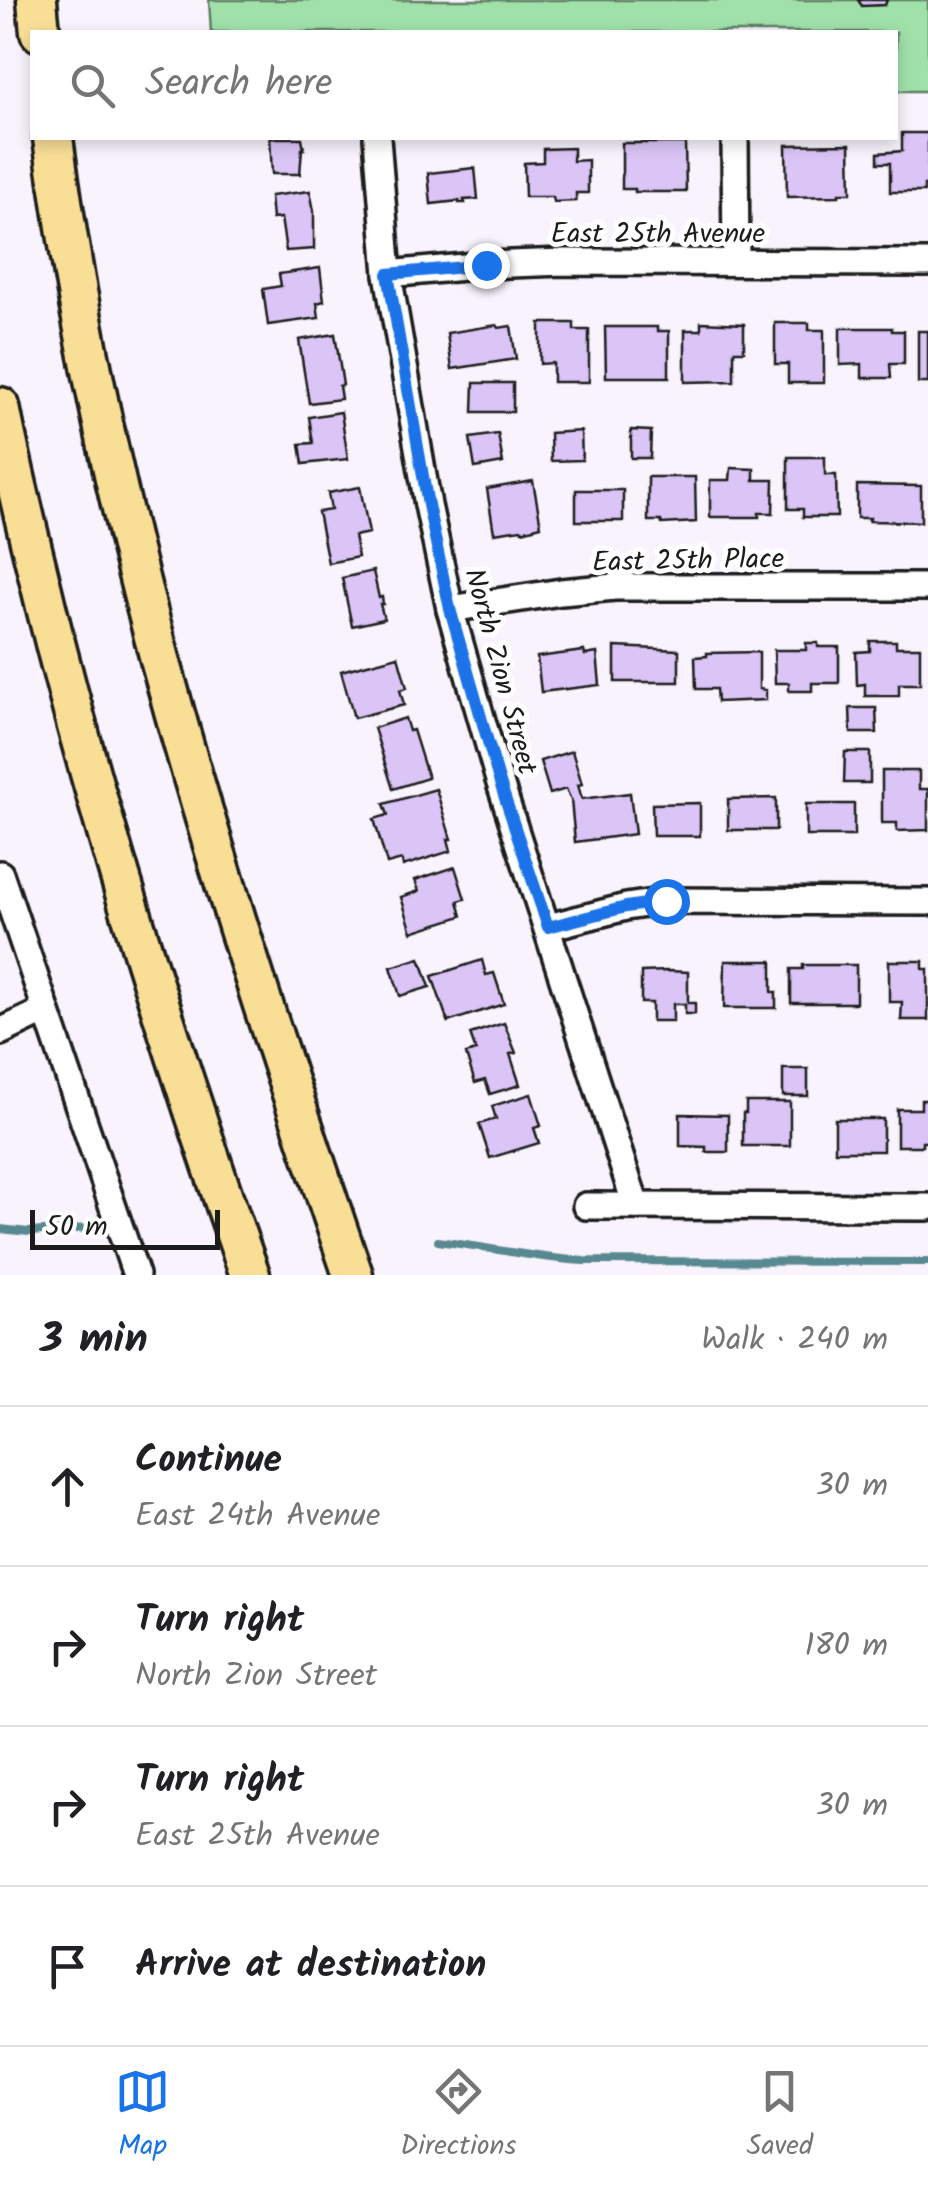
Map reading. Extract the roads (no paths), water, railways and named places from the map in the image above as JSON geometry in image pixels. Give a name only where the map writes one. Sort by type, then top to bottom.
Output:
[{"type":"highway","points":[[36,0],[40,30]]},
{"type":"highway","points":[[53,140],[88,350],[150,627],[263,1008],[353,1275]]},
{"type":"highway","points":[[0,407],[40,585],[101,819],[250,1275]]},
{"type":"street","name":"North Zion Street","points":[[377,140],[388,274],[450,609],[499,780],[636,1206]]},
{"type":"street","points":[[735,140],[736,262]]},
{"type":"street","name":"East 25th Avenue","points":[[388,274],[545,262],[928,263]]},
{"type":"street","name":"East 25th Place","points":[[450,609],[615,587],[928,587]]},
{"type":"street","points":[[0,874],[136,1275]]},
{"type":"street","points":[[548,927],[666,901],[928,902]]},
{"type":"street","points":[[0,1032],[46,1010]]},
{"type":"street","points":[[586,1206],[928,1207]]},
{"type":"waterway","points":[[0,1229],[29,1232],[90,1228]]},
{"type":"waterway","points":[[438,1241],[584,1261],[928,1262]]}]
